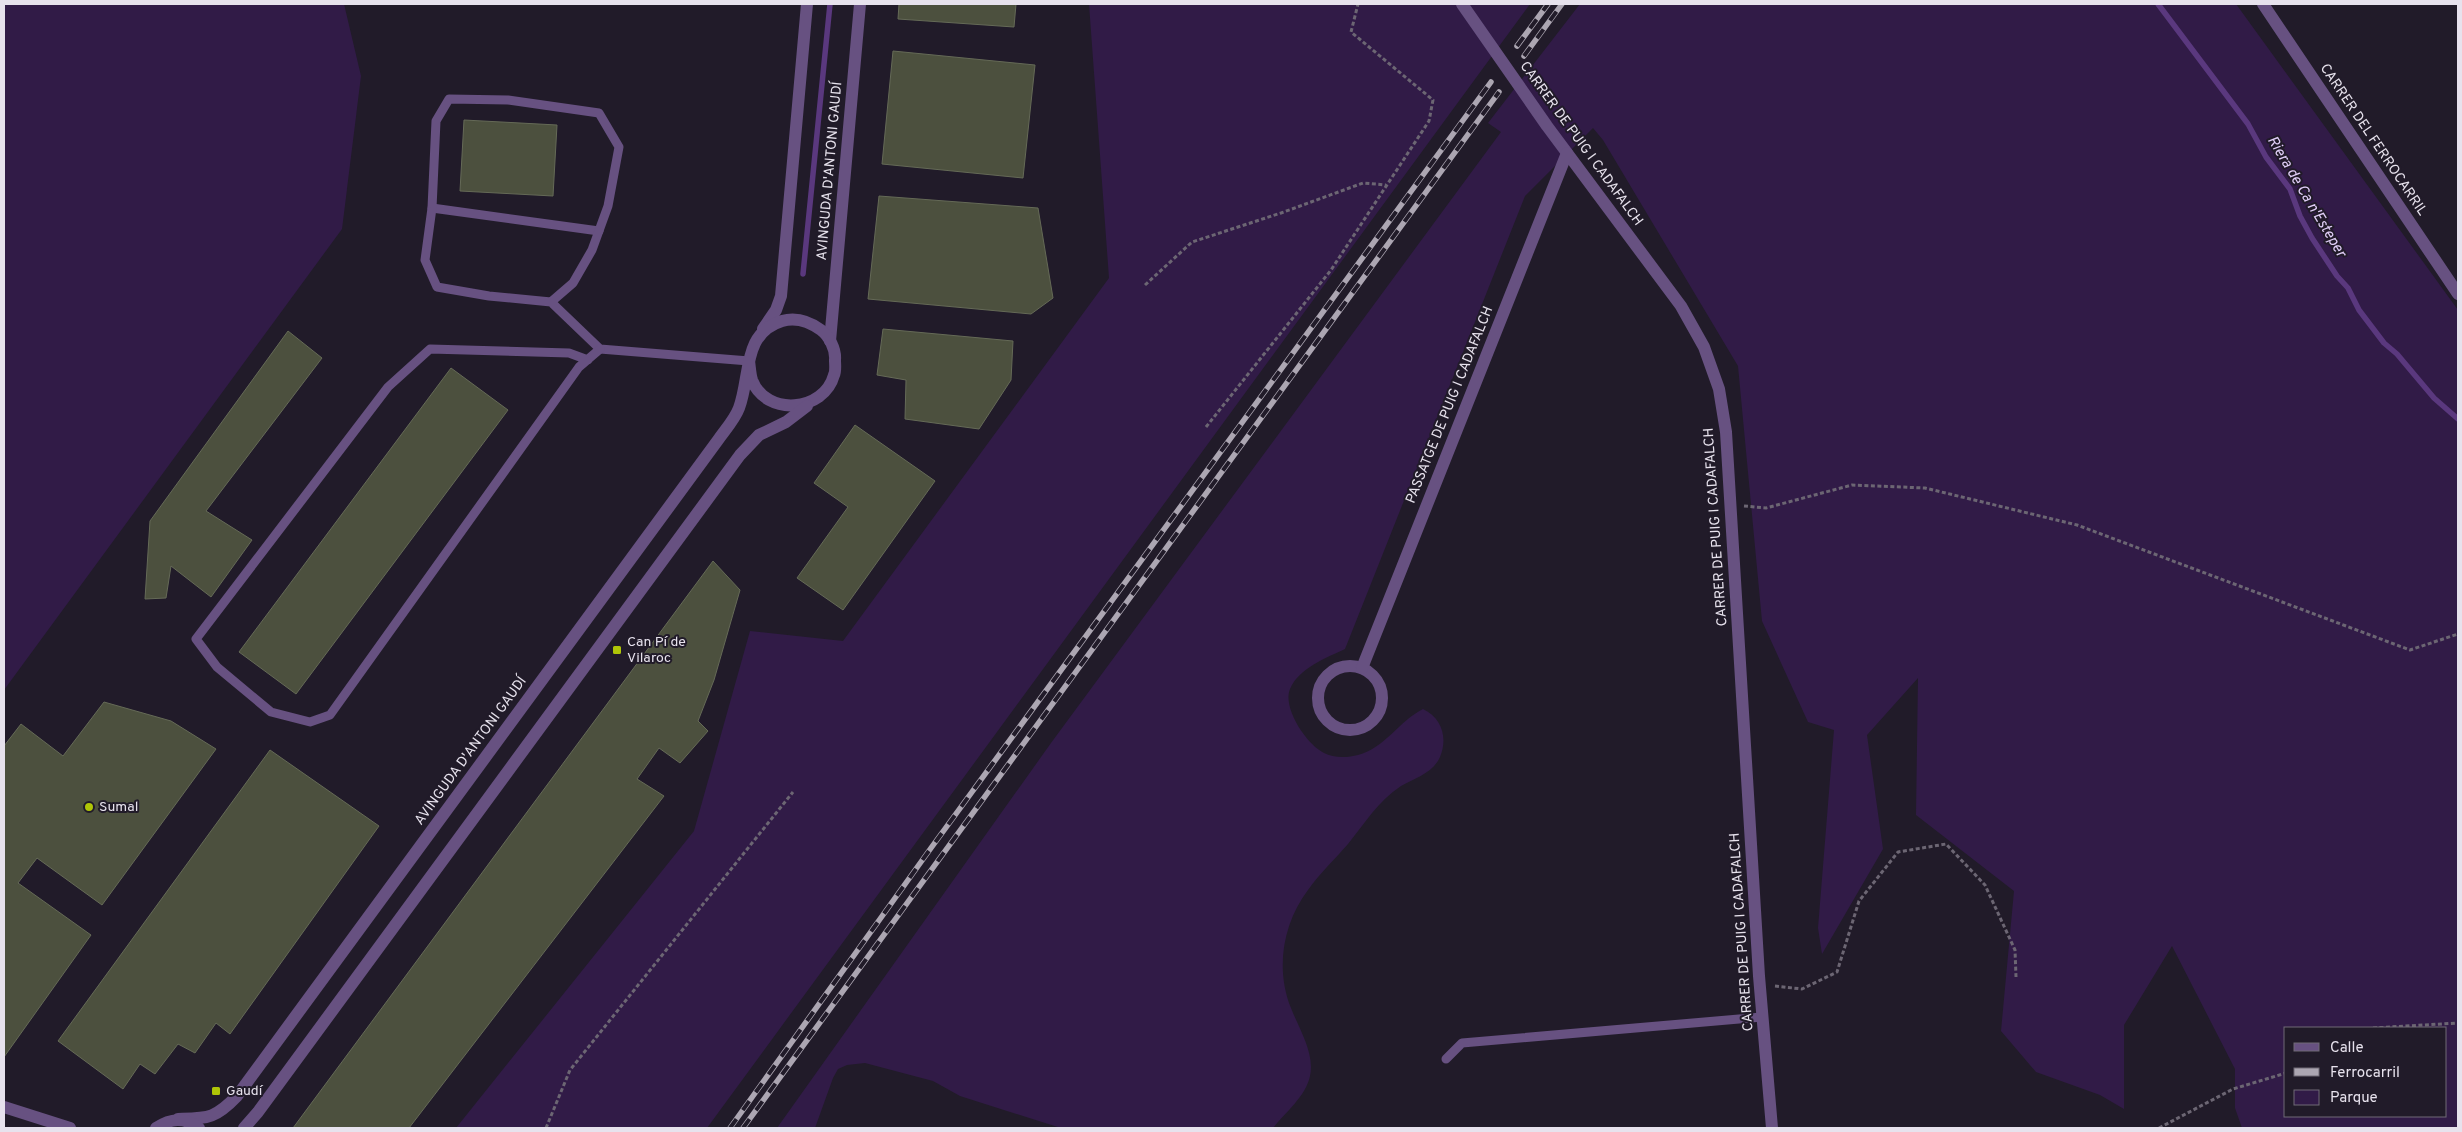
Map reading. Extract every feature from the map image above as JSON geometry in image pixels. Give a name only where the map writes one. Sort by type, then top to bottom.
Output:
[{"type":"street","points":[[808,4],[780,296],[776,310],[752,346],[749,361],[752,380],[761,393],[769,400],[783,405],[794,406],[817,399]]},
{"type":"street","name":"AVINGUDA D'ANTONI GAUDÍ","points":[[830,341],[860,4]]},
{"type":"street","name":"CARRER DE PUIG I CADAFALCH","points":[[1462,4],[1567,153],[1682,306],[1704,348],[1719,389],[1726,432],[1759,985],[1772,1128]]},
{"type":"street","name":"CARRER DEL FERROCARRIL","points":[[2263,4],[2458,294]]},
{"type":"street","name":"PASSATGE DE PUIG I CADAFALCH","points":[[1362,668],[1567,153]]},
{"type":"street","points":[[244,1128],[258,1112],[740,455],[759,435],[786,422],[817,399],[828,388],[835,375],[836,356],[830,341],[823,332],[811,323],[799,320],[778,322],[760,333]]},
{"type":"street","name":"AVINGUDA D'ANTONI GAUDÍ","points":[[155,1128],[168,1121],[208,1118],[223,1110],[237,1096],[718,440],[739,408],[749,361]]},
{"type":"street","points":[[1346,667],[1362,668],[1375,678],[1380,688],[1381,707],[1375,718],[1363,727],[1347,730],[1336,727],[1329,723],[1318,702],[1323,682],[1335,670],[1346,667]]},
{"type":"street","points":[[4,1107],[70,1128]]},
{"type":"street","points":[[178,1120],[189,1122],[199,1128]]},
{"type":"lane","points":[[552,302],[573,283],[592,250],[608,206],[619,147],[599,113],[508,100],[449,99],[436,121],[432,208],[425,260],[437,287],[489,296],[552,302],[600,349],[749,361]]},
{"type":"lane","points":[[432,208],[599,231]]},
{"type":"lane","points":[[588,360],[569,353],[430,349],[388,387],[196,638],[217,667],[271,712],[310,722],[330,715],[579,368],[588,360],[600,349]]},
{"type":"lane","points":[[1446,1059],[1462,1043],[1762,1017]]},
{"type":"path","points":[[1206,427],[1331,270],[1429,121],[1433,100],[1351,32],[1358,4]]},
{"type":"path","points":[[1145,285],[1192,242],[1281,213],[1363,183],[1387,185]]},
{"type":"path","points":[[1730,504],[1766,508],[1852,485],[1925,488],[2077,524],[2410,650],[2458,634]]},
{"type":"path","points":[[546,1128],[570,1070],[793,792]]},
{"type":"path","points":[[1759,985],[1802,989],[1837,972],[1859,901],[1898,852],[1946,844],[1985,885],[2015,950],[2016,977]]},
{"type":"path","points":[[2394,1027],[2458,1024]]},
{"type":"path","points":[[2159,1128],[2232,1089],[2284,1075]]},
{"type":"green space","points":[[4,4],[344,4],[361,76],[342,229],[4,690]]},
{"type":"green space","points":[[1089,4],[1530,4],[707,1128],[456,1128],[694,831],[750,631],[843,641],[1109,278]]},
{"type":"green space","points":[[1580,4],[2236,4],[2458,310],[2458,1128],[2242,1128],[2235,1108],[2235,1069],[2172,946],[2124,1025],[2124,1109],[2100,1095],[2036,1072],[2001,1031],[2014,891],[1916,815],[1918,678],[1867,735],[1883,849],[1822,954],[1818,928],[1834,730],[1808,722],[1762,621],[1738,366],[1603,140],[1593,128],[1525,196],[1345,649],[1306,669],[1290,689],[1288,697],[1290,706],[1298,725],[1317,749],[1328,755],[1349,757],[1368,752],[1384,741],[1414,714],[1423,709],[1430,713],[1439,723],[1443,736],[1442,750],[1437,763],[1385,798],[1313,884],[1299,903],[1293,917],[1284,947],[1283,978],[1291,1008],[1308,1050],[1311,1067],[1308,1083],[1294,1104],[1273,1128],[1061,1128],[960,1096],[933,1081],[865,1063],[847,1065],[838,1069],[815,1128],[777,1128],[1051,743],[1501,132],[1488,123]]},
{"type":"building","points":[[899,4],[1016,4],[1014,27],[898,19]]},
{"type":"building","points":[[893,51],[1035,65],[1023,178],[882,164]]},
{"type":"building","points":[[464,120],[557,125],[553,196],[460,191]]},
{"type":"building","points":[[879,196],[1038,208],[1053,298],[1031,314],[868,299]]},
{"type":"building","points":[[883,329],[1013,341],[1011,380],[979,429],[905,419],[906,380],[877,375]]},
{"type":"building","points":[[288,331],[322,358],[206,511],[252,540],[211,597],[171,566],[166,598],[145,599],[150,521]]},
{"type":"building","points":[[451,368],[508,410],[296,694],[239,652]]},
{"type":"building","points":[[855,425],[935,481],[843,610],[797,578],[848,507],[814,483]]},
{"type":"building","points":[[713,561],[740,590],[714,680],[698,721],[708,731],[680,763],[659,748],[637,779],[664,796],[409,1128],[293,1128]]},
{"type":"building","name":"Sumal","points":[[104,702],[171,721],[216,749],[102,905],[37,858],[18,883],[91,935],[4,1057],[4,746],[21,724],[63,756]]},
{"type":"building","points":[[270,750],[379,826],[230,1034],[216,1023],[195,1053],[178,1044],[155,1074],[140,1064],[123,1089],[58,1041]]},
{"type":"waterway","points":[[803,274],[830,4]]},
{"type":"waterway","name":"Riera de Ca n'Esteper","points":[[2158,4],[2248,124],[2266,157],[2290,189],[2300,216],[2312,238],[2337,276],[2348,288],[2359,310],[2384,343],[2397,354],[2434,398],[2458,419]]},
{"type":"railway","points":[[1517,46],[1548,4]]},
{"type":"railway","points":[[1524,56],[1562,4]]},
{"type":"railway","points":[[730,1128],[931,848],[1491,82]]},
{"type":"railway","points":[[743,1128],[1499,92]]},
{"type":"place","name":"Can Pí de Vilaroc","points":[[617,650]]},
{"type":"place","name":"Sumal","points":[[89,807]]},
{"type":"place","name":"Gaudí","points":[[216,1091]]}]
